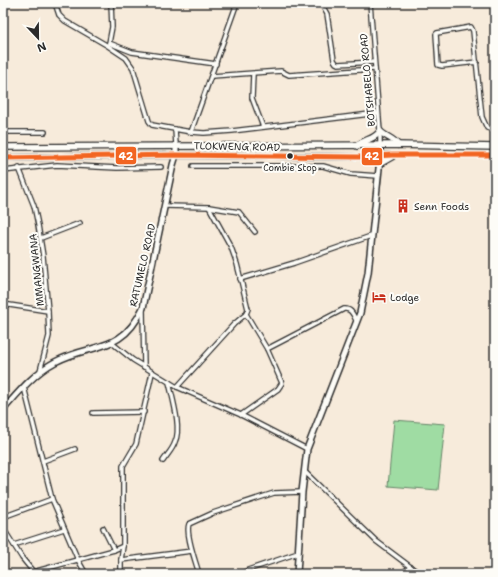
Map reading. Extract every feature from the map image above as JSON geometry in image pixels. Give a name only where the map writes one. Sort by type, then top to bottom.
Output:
[{"type":"main road","points":[[356,146],[361,142],[376,137],[380,131],[385,136],[395,141],[398,145]]},
{"type":"main road","name":"TLOKWENG ROAD","points":[[3,147],[176,145],[495,146]]},
{"type":"main road","name":"TLOKWENG ROAD","points":[[3,158],[176,155],[359,157],[381,155],[495,155]]},
{"type":"main road","points":[[359,157],[364,159],[370,158],[379,164],[392,156],[401,155]]},
{"type":"street","points":[[55,3],[59,15],[65,21],[108,44],[132,52],[216,64]]},
{"type":"street","points":[[108,44],[112,27],[111,3]]},
{"type":"street","points":[[191,132],[238,3]]},
{"type":"street","name":"BOTSHABELO ROAD","points":[[297,574],[303,470],[307,449],[357,322],[368,273],[381,155],[370,3]]},
{"type":"street","points":[[322,5],[327,14],[334,60],[336,63],[374,62]]},
{"type":"street","points":[[477,62],[442,66],[438,64],[436,34],[466,27],[471,27],[473,30],[477,62],[482,117],[487,128],[495,131]]},
{"type":"street","points":[[108,44],[126,58],[132,65],[151,124],[204,133],[232,131],[378,113]]},
{"type":"street","points":[[212,76],[282,71],[289,75],[374,69]]},
{"type":"street","points":[[253,74],[252,98],[263,127]]},
{"type":"street","points":[[175,129],[176,145]]},
{"type":"street","points":[[3,132],[45,132]]},
{"type":"street","name":"RATUMELO ROAD","points":[[3,410],[24,387],[40,372],[54,362],[112,344],[135,324],[143,308],[176,155],[176,145]]},
{"type":"street","points":[[3,171],[19,168],[68,165],[113,168],[161,168]]},
{"type":"street","points":[[193,166],[323,166],[351,174],[378,176]]},
{"type":"street","name":"MMANGWANA","points":[[19,168],[32,198],[41,238],[49,336],[40,372]]},
{"type":"street","points":[[165,206],[209,207],[238,212],[255,232]]},
{"type":"street","points":[[177,387],[234,324],[246,314],[248,309],[231,247],[209,207]]},
{"type":"street","points":[[41,238],[80,223]]},
{"type":"street","points":[[240,278],[294,263],[371,236]]},
{"type":"street","points":[[3,304],[48,311]]},
{"type":"street","points":[[143,308],[144,367]]},
{"type":"street","points":[[268,349],[344,309],[350,311],[357,322]]},
{"type":"street","points":[[241,415],[282,385],[268,349],[246,314]]},
{"type":"street","points":[[112,344],[152,373],[177,387],[241,415],[307,449]]},
{"type":"street","points":[[121,574],[123,546],[123,466],[136,444],[152,373]]},
{"type":"street","points":[[163,461],[176,442],[177,433],[177,417],[169,382]]},
{"type":"street","points":[[24,387],[52,499],[78,560],[86,574]]},
{"type":"street","points":[[93,413],[144,412]]},
{"type":"street","points":[[43,461],[75,449]]},
{"type":"street","points":[[303,470],[376,541],[420,574]]},
{"type":"street","points":[[199,574],[192,551],[188,528],[189,524],[213,513],[274,493],[302,492]]},
{"type":"street","points":[[3,518],[52,499]]},
{"type":"street","points":[[3,528],[34,573],[114,550],[123,546]]},
{"type":"street","points":[[103,528],[114,550]]},
{"type":"street","points":[[14,545],[64,529]]},
{"type":"street","points":[[121,560],[192,551]]},
{"type":"street","points":[[242,574],[248,570],[298,553]]},
{"type":"street","points":[[400,574],[411,567]]},
{"type":"green space","points":[[394,420],[445,424],[438,490],[388,486]]},
{"type":"transit line","name":"42","points":[[3,158],[176,155],[359,157],[392,155],[495,155]]},
{"type":"place","name":"Combie Stop","points":[[290,156]]},
{"type":"place","name":"Senn Foods","points":[[403,206]]},
{"type":"place","name":"Lodge","points":[[379,297]]}]
